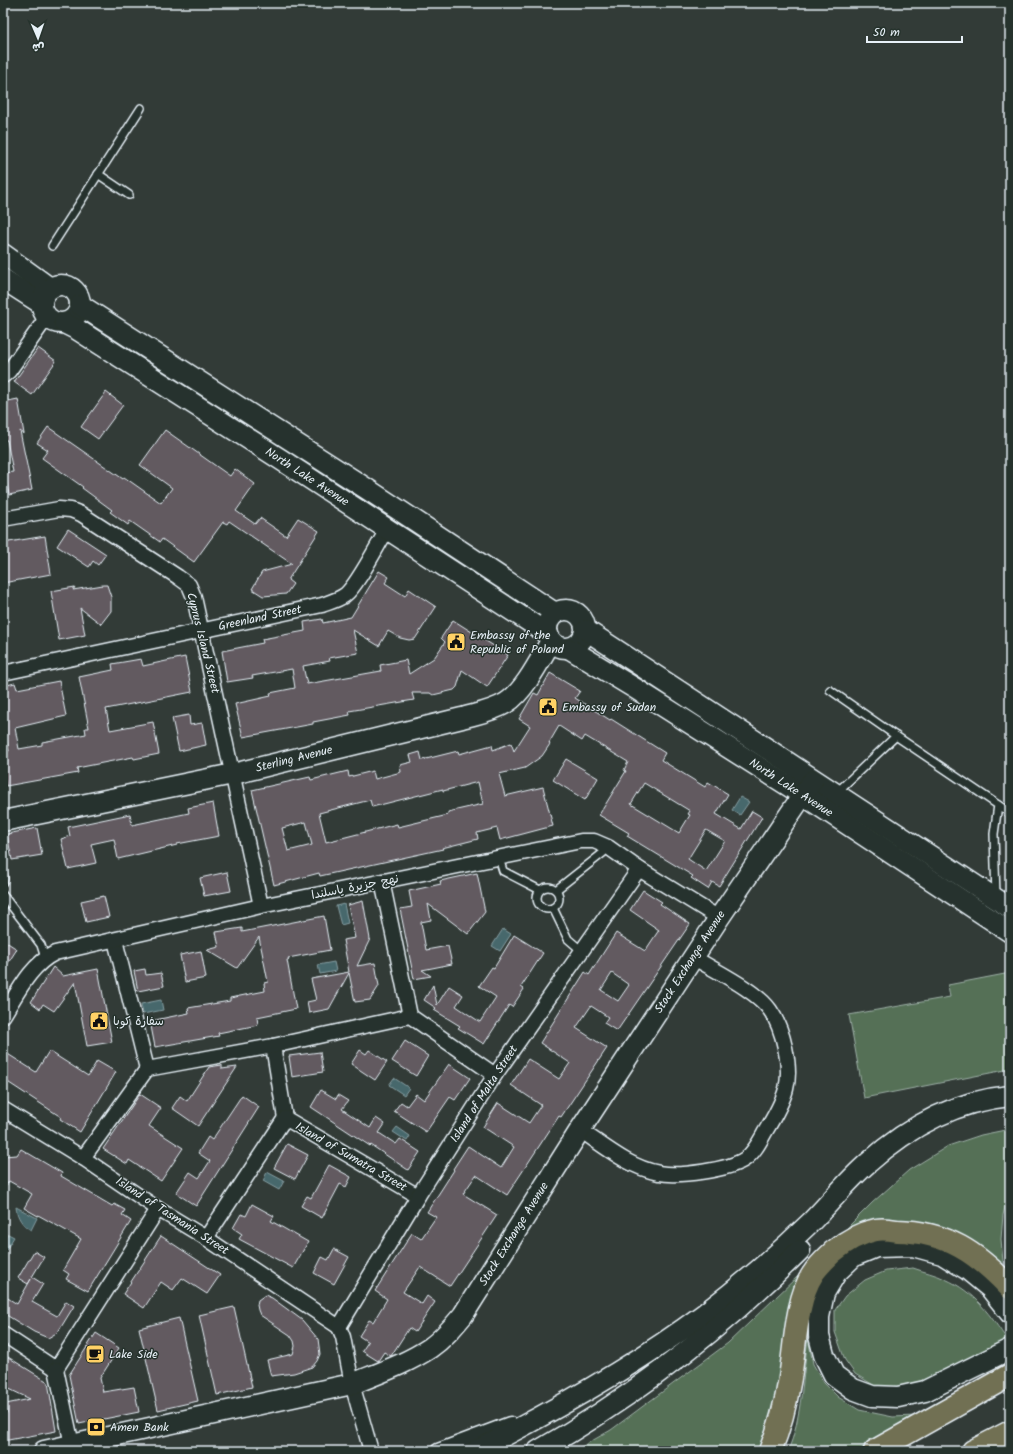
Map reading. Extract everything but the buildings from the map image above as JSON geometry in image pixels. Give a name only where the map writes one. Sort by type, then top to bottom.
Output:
[{"type":"highway","points":[[770,1451],[784,1410],[799,1313],[805,1292],[812,1275],[825,1260],[841,1246],[858,1236],[876,1238],[911,1231],[934,1235],[958,1245],[981,1260],[1010,1288]]},
{"type":"highway","points":[[875,1451],[1010,1375]]},
{"type":"highway","points":[[973,1451],[1010,1432]]},
{"type":"main road","name":"North Lake Avenue","points":[[3,254],[51,308]]},
{"type":"main road","name":"North Lake Avenue","points":[[3,279],[51,308],[78,330],[190,400],[549,638]]},
{"type":"main road","points":[[60,284],[70,287],[78,294],[80,305],[79,311],[70,320],[51,308],[60,284]]},
{"type":"main road","name":"North Lake Avenue","points":[[80,305],[327,463],[555,613]]},
{"type":"main road","points":[[565,610],[572,611],[579,614],[583,620],[586,630],[585,637],[576,646],[570,649],[559,647],[549,638],[548,623],[555,613],[565,610]]},
{"type":"main road","name":"North Lake Avenue","points":[[586,630],[1010,932]]},
{"type":"main road","name":"Sterling Avenue","points":[[3,820],[233,774],[462,718],[496,708],[506,703],[520,692],[549,638]]},
{"type":"main road","name":"North Lake Avenue","points":[[570,649],[636,689],[808,787],[835,794],[921,848],[1003,903]]},
{"type":"main road","name":"Stock Exchange Avenue","points":[[44,1451],[72,1445],[92,1443],[352,1384],[400,1365],[431,1347],[449,1332],[463,1315],[580,1130],[693,957],[808,787]]},
{"type":"main road","points":[[475,1451],[562,1405],[610,1377],[660,1345],[703,1314],[746,1282],[811,1221],[867,1164],[898,1138],[939,1114],[967,1105],[1010,1096]]},
{"type":"main road","points":[[538,1451],[574,1431],[642,1386],[712,1330],[755,1294],[786,1264],[866,1180],[904,1147],[925,1134],[946,1126],[968,1118],[1010,1107]]},
{"type":"main road","points":[[1010,1313],[990,1288],[968,1270],[942,1254],[876,1238],[836,1273],[824,1293],[819,1316],[819,1336],[824,1354],[834,1375],[853,1389],[872,1396],[898,1397],[925,1390],[1010,1349]]},
{"type":"street","points":[[3,376],[9,371],[51,308]]},
{"type":"street","name":"Cyprus Island Street","points":[[3,519],[59,509],[71,510],[81,514],[189,585],[194,597],[202,631],[260,906]]},
{"type":"street","name":"Greenland Street","points":[[3,674],[322,605],[346,594],[355,583],[387,530]]},
{"type":"street","name":"نهج جزيرة ياسلندا","points":[[3,1016],[33,969],[45,958],[55,953],[260,906],[581,840],[594,841],[608,847],[639,869],[719,918]]},
{"type":"street","name":"Island of Malta Street","points":[[339,1327],[418,1196],[495,1075],[639,869]]},
{"type":"street","points":[[382,882],[410,1016],[495,1075]]},
{"type":"street","points":[[115,940],[147,1069]]},
{"type":"street","points":[[580,1130],[622,1158],[638,1166],[659,1173],[678,1175],[730,1165],[745,1159],[757,1145],[774,1116],[786,1088],[788,1069],[784,1044],[779,1027],[770,1010],[757,996],[693,957]]},
{"type":"street","points":[[83,1158],[147,1069],[273,1046],[410,1016]]},
{"type":"street","name":"Island of Sumatra Street","points":[[206,1238],[285,1118],[273,1046]]},
{"type":"street","name":"Island of Tasmania Street","points":[[4,1112],[83,1158],[158,1209],[206,1238],[339,1327]]},
{"type":"street","name":"Island of Sumatra Street","points":[[285,1118],[418,1196]]},
{"type":"street","points":[[72,1445],[56,1369],[158,1209]]},
{"type":"street","points":[[339,1327],[343,1336],[352,1384],[371,1451]]},
{"type":"street","points":[[3,1334],[56,1369]]},
{"type":"street","points":[[438,1451],[562,1405]]},
{"type":"lane","points":[[52,246],[141,108]]},
{"type":"lane","points":[[98,174],[128,195]]},
{"type":"lane","points":[[830,690],[1010,813]]},
{"type":"lane","points":[[835,794],[896,736]]},
{"type":"lane","points":[[998,805],[994,834],[1003,903]]},
{"type":"lane","points":[[556,890],[603,853],[608,847]]},
{"type":"lane","points":[[498,858],[502,871],[540,890]]},
{"type":"lane","points":[[3,872],[3,882]]},
{"type":"lane","points":[[546,887],[551,887],[556,890],[559,894],[557,904],[553,908],[547,909],[541,906],[537,895],[540,890],[546,887]]},
{"type":"lane","points":[[3,895],[41,945],[45,958]]},
{"type":"lane","points":[[553,908],[568,940],[582,950]]},
{"type":"green space","points":[[1010,973],[1010,1069],[864,1098],[849,1015],[950,997],[948,985]]},
{"type":"green space","points":[[1010,1129],[1010,1188],[1003,1215],[1001,1239],[1003,1262],[1010,1284],[987,1260],[832,1249],[764,1451],[574,1451],[611,1430],[728,1343],[872,1203],[909,1170],[948,1146],[981,1135]]},
{"type":"green space","points":[[913,1268],[941,1277],[956,1284],[973,1297],[988,1313],[1008,1341],[969,1363],[909,1387],[877,1387],[855,1374],[845,1360],[835,1332],[835,1310],[845,1296],[865,1280],[886,1271]]},
{"type":"green space","points":[[808,1338],[813,1364],[824,1383],[838,1397],[859,1410],[893,1417],[916,1416],[857,1451],[788,1451],[793,1438],[799,1410]]},
{"type":"water","points":[[740,797],[749,802],[740,815],[732,810]]},
{"type":"water","points":[[344,904],[348,923],[341,925],[336,906]]},
{"type":"water","points":[[503,929],[511,934],[500,951],[492,946]]},
{"type":"water","points":[[334,962],[336,971],[320,974],[318,965]]},
{"type":"water","points":[[161,1000],[163,1010],[143,1014],[141,1004]]},
{"type":"water","points":[[394,1078],[409,1088],[404,1095],[389,1085]]},
{"type":"water","points":[[397,1127],[410,1136],[407,1141],[393,1132]]},
{"type":"water","points":[[267,1172],[284,1181],[279,1190],[263,1181]]},
{"type":"water","points":[[16,1207],[37,1218],[31,1230],[20,1220]]},
{"type":"water","points":[[8,1234],[14,1237],[6,1250],[3,1249],[3,1241]]},
{"type":"place","name":"Embassy of the Republic of Poland","points":[[456,642]]},
{"type":"place","name":"Embassy of Sudan","points":[[548,707]]},
{"type":"place","name":"سفارة كوبا","points":[[99,1021]]},
{"type":"place","name":"Lake Side","points":[[95,1354]]},
{"type":"place","name":"Amen Bank","points":[[96,1427]]}]
